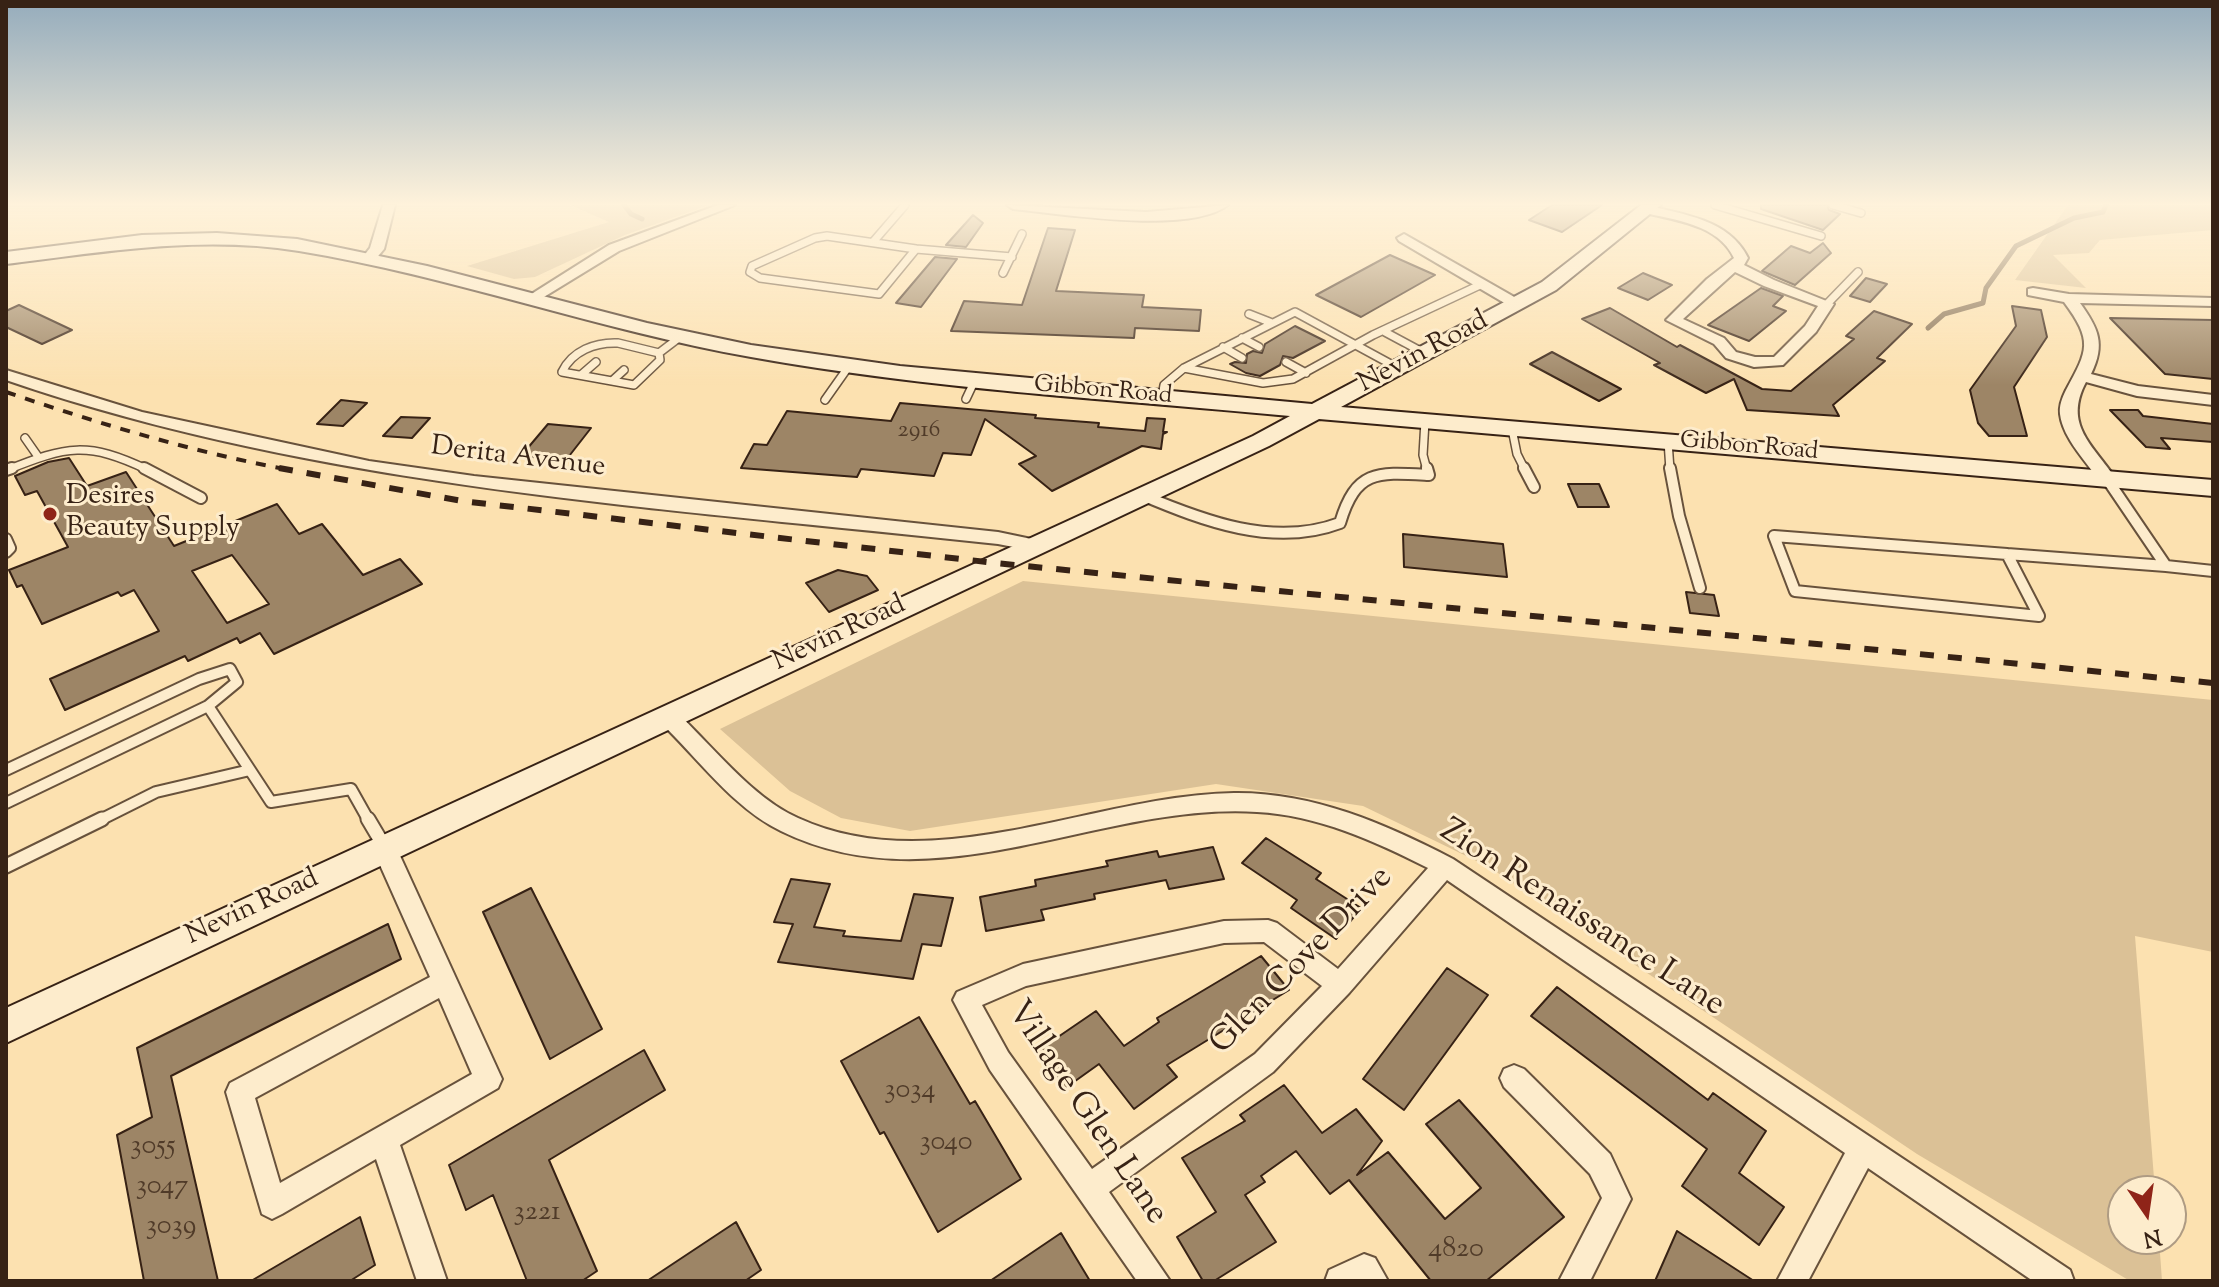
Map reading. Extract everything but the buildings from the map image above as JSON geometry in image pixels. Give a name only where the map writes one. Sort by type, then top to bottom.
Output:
[{"type":"main road","name":"Gibbon Road","points":[[396,265],[529,300],[622,334],[680,337],[970,390],[1162,397],[2213,488]]},
{"type":"main road","name":"Nevin Road","points":[[6,1026],[384,847],[1261,441],[1518,305],[1576,265]]},
{"type":"street","points":[[529,300],[583,265]]},
{"type":"street","points":[[1450,265],[1518,305]]},
{"type":"street","points":[[1736,266],[1773,287],[1827,304],[1811,329],[1778,362],[1754,362],[1731,355],[1719,341],[1673,320],[1717,276],[1736,266]]},
{"type":"street","points":[[2033,292],[2069,298],[2213,302]]},
{"type":"street","points":[[2069,298],[2091,328],[2096,342],[2066,412],[2073,429],[2107,479]]},
{"type":"street","name":"Derita Avenue","points":[[6,375],[140,416],[369,466],[474,481],[998,538],[1034,545]]},
{"type":"street","points":[[2082,376],[2137,391],[2213,400]]},
{"type":"street","name":"Zion Renaissance Lane","points":[[667,716],[763,807],[786,824],[858,847],[887,851],[925,850],[1001,840],[1175,807],[1235,802],[1293,809],[1348,822],[1445,866],[2059,1281]]},
{"type":"street","points":[[384,847],[445,982],[488,1079],[272,1204],[240,1092],[445,982]]},
{"type":"street","name":"Glen Cove Drive","points":[[1091,1187],[1264,1063],[1340,985],[1445,866]]},
{"type":"street","name":"Village Glen Lane","points":[[1155,1281],[999,1061],[966,1000],[1023,975],[1224,932],[1268,931],[1340,985]]},
{"type":"street","points":[[1514,1078],[1600,1164],[1617,1199],[1574,1281]]},
{"type":"street","points":[[384,1140],[432,1281]]},
{"type":"street","points":[[1792,1281],[1863,1149]]},
{"type":"street","points":[[1340,1281],[1364,1269],[1373,1281]]},
{"type":"lane","points":[[754,265],[750,272],[760,278],[879,294],[903,265]]},
{"type":"lane","points":[[1003,273],[1007,265]]},
{"type":"lane","points":[[1827,304],[1858,272]]},
{"type":"lane","points":[[1184,368],[1263,383],[1286,380],[1306,373],[1355,345],[1482,284]]},
{"type":"lane","points":[[1162,397],[1164,385],[1184,368],[1295,312],[1398,368]]},
{"type":"lane","points":[[1249,314],[1272,323]]},
{"type":"lane","points":[[1385,332],[1426,354]]},
{"type":"lane","points":[[622,334],[607,341],[593,342],[564,365],[562,372],[634,385],[660,360],[659,353]]},
{"type":"lane","points":[[607,341],[622,334]]},
{"type":"lane","points":[[622,334],[646,350],[659,353]]},
{"type":"lane","points":[[608,352],[622,334]]},
{"type":"lane","points":[[659,353],[680,337]]},
{"type":"lane","points":[[1242,338],[1259,347]]},
{"type":"lane","points":[[1223,347],[1242,358]]},
{"type":"lane","points":[[635,359],[646,350]]},
{"type":"lane","points":[[581,375],[596,362]]},
{"type":"lane","points":[[1286,362],[1306,373]]},
{"type":"lane","points":[[825,400],[849,366]]},
{"type":"lane","points":[[612,381],[624,370]]},
{"type":"lane","points":[[1268,371],[1286,380]]},
{"type":"lane","points":[[1142,495],[1203,520],[1286,534],[1328,530],[1340,523],[1351,491],[1361,481],[1383,472],[1429,475],[1423,455],[1425,421]]},
{"type":"lane","points":[[1512,429],[1517,454],[1534,487]]},
{"type":"lane","points":[[25,438],[39,458]]},
{"type":"lane","points":[[1668,441],[1669,469],[1679,524],[1700,588]]},
{"type":"lane","points":[[6,470],[79,448],[144,467],[201,498]]},
{"type":"lane","points":[[2107,479],[2166,566]]},
{"type":"lane","points":[[2007,553],[2039,616],[1795,591],[1774,536],[2007,553],[2213,571]]},
{"type":"lane","points":[[6,539],[10,548],[6,552]]},
{"type":"lane","points":[[6,770],[199,679],[230,669],[237,682],[208,706],[6,803]]},
{"type":"lane","points":[[208,706],[271,802],[351,789],[384,847]]},
{"type":"lane","points":[[6,866],[156,792],[250,770]]},
{"type":"shaded area","points":[[561,265],[535,277],[514,279],[467,266]]},
{"type":"shaded area","points":[[2026,265],[2063,265],[2086,288],[2015,280]]},
{"type":"shaded area","points":[[1023,581],[2213,700],[2213,952],[2135,936],[2154,1175],[2107,1175],[2107,1255],[2160,1255],[2162,1281],[2130,1281],[1917,1154],[1489,867],[1363,806],[1216,784],[910,831],[841,818],[790,791],[720,729]]},
{"type":"waterway","points":[[1928,328],[1944,314],[1983,303],[1986,288],[2002,265]]},
{"type":"railway","points":[[6,392],[147,436],[289,470]]},
{"type":"railway","points":[[279,468],[289,470]]},
{"type":"railway","points":[[289,470],[462,501],[995,563],[2213,683]]},
{"type":"place","name":"Desires Beauty Supply","points":[[50,514]]}]
